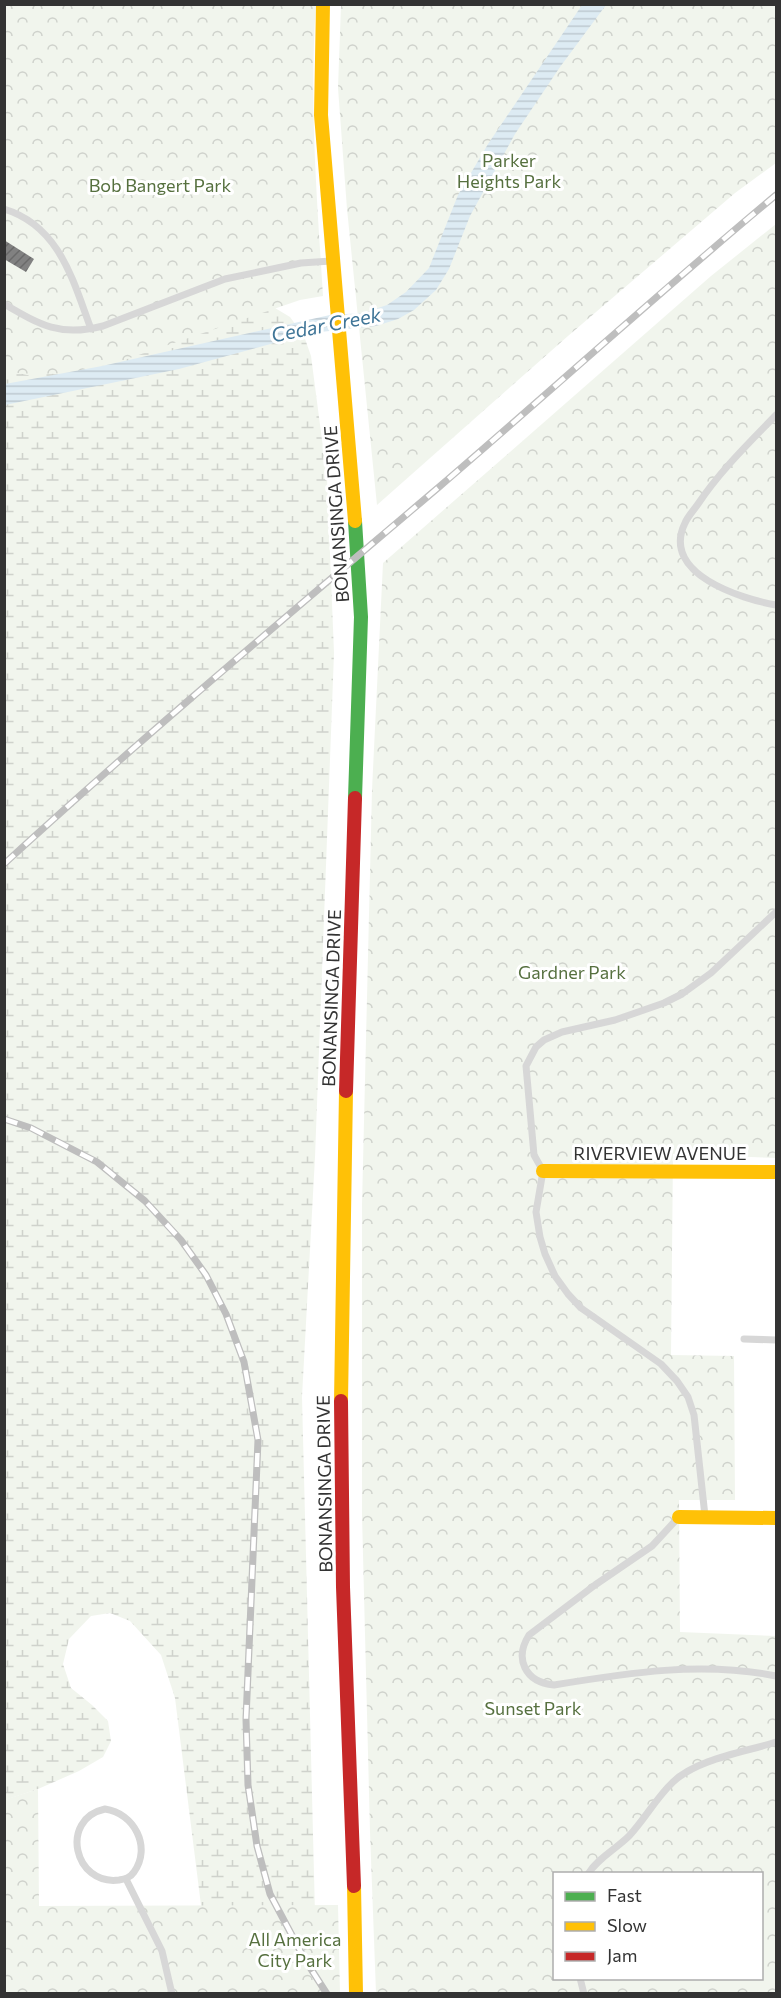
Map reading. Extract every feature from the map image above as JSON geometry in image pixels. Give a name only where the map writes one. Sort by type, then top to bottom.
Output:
[{"type":"street","name":"BONANSINGA DRIVE","points":[[323,4],[321,115],[359,565],[361,617],[344,1163],[341,1383],[342,1526],[356,1916],[356,1994]]},
{"type":"street","name":"RIVERVIEW AVENUE","points":[[543,1171],[777,1172]]},
{"type":"street","points":[[679,1517],[777,1518]]},
{"type":"lane","points":[[4,209],[23,216],[52,241],[63,256],[91,329]]},
{"type":"lane","points":[[4,304],[52,329],[69,331],[91,329],[225,279],[301,263],[334,261]]},
{"type":"lane","points":[[777,415],[708,489],[685,523],[681,545],[688,564],[710,581],[750,600],[777,605]]},
{"type":"lane","points":[[705,1517],[694,1415],[688,1397],[661,1364],[581,1308],[567,1294],[555,1276],[540,1237],[536,1212],[543,1171],[534,1155],[526,1066],[536,1047],[544,1040],[562,1032],[615,1020],[664,1003],[682,994],[711,973],[777,912]]},
{"type":"lane","points":[[744,1339],[777,1340]]},
{"type":"lane","points":[[679,1517],[652,1546],[595,1585],[529,1635],[524,1643],[522,1654],[529,1675],[544,1684],[554,1685],[634,1672],[672,1669],[719,1670],[777,1676]]},
{"type":"lane","points":[[590,1872],[603,1857],[631,1834],[664,1791],[684,1773],[704,1764],[777,1742]]},
{"type":"lane","points":[[98,1810],[115,1810],[137,1830],[140,1840],[140,1861],[132,1876],[126,1879],[108,1881],[96,1876],[81,1860],[77,1849],[80,1828],[86,1818],[98,1810]]},
{"type":"lane","points":[[126,1879],[162,1951],[172,1994]]},
{"type":"green space","name":"Bob Bangert Park","points":[[5,5],[316,5],[313,78],[316,187],[323,296],[300,300],[118,362],[72,373],[27,375],[5,370]]},
{"type":"green space","name":"Parker Heights Park","points":[[341,5],[776,5],[776,163],[735,193],[568,336],[377,505],[347,209],[338,88]]},
{"type":"green space","name":"Gardner Park","points":[[776,224],[776,1158],[673,1154],[671,1355],[734,1356],[735,1500],[679,1500],[680,1632],[776,1636],[776,1993],[376,1993],[362,1515],[362,1205],[372,790],[383,563],[711,276]]},
{"type":"green space","points":[[270,305],[290,317],[304,336],[311,356],[327,478],[334,653],[315,1157],[302,1397],[317,1993],[212,1993],[175,1698],[161,1655],[130,1621],[110,1613],[91,1616],[69,1639],[63,1664],[71,1688],[108,1721],[111,1741],[103,1757],[79,1771],[38,1789],[5,1800],[4,328]]},
{"type":"green space","name":"All America City Park","points":[[38,1789],[39,1906],[338,1905],[340,1993],[5,1993],[4,1800]]},
{"type":"water","name":"Cedar Creek","points":[[582,5],[606,5],[560,67],[515,134],[470,216],[449,269],[436,290],[414,310],[398,319],[376,326],[311,333],[179,369],[5,405],[5,384],[102,366],[330,315],[363,313],[387,305],[406,292],[429,268],[458,195],[488,144]]},
{"type":"building","points":[[4,240],[34,259],[26,272],[4,259]]},
{"type":"railway","points":[[4,864],[166,720],[776,195]]},
{"type":"railway","points":[[4,1119],[31,1128],[97,1162],[145,1201],[181,1240],[206,1275],[226,1314],[244,1362],[258,1440],[246,1719],[248,1785],[257,1846],[270,1894],[304,1958],[327,1994]]},
{"type":"traffic: fast","points":[[355,521],[361,617],[355,798]]},
{"type":"traffic: slow","points":[[323,4],[321,115],[355,521]]},
{"type":"traffic: slow","points":[[341,1401],[346,1091]]},
{"type":"traffic: slow","points":[[543,1171],[776,1172]]},
{"type":"traffic: slow","points":[[679,1517],[776,1518]]},
{"type":"traffic: slow","points":[[354,1886],[356,1994]]},
{"type":"traffic: jam","points":[[346,1091],[355,798]]},
{"type":"traffic: jam","points":[[341,1401],[343,1587],[354,1886]]},
{"type":"park label","name":"Sunset Park","points":[[533,1708]]}]
